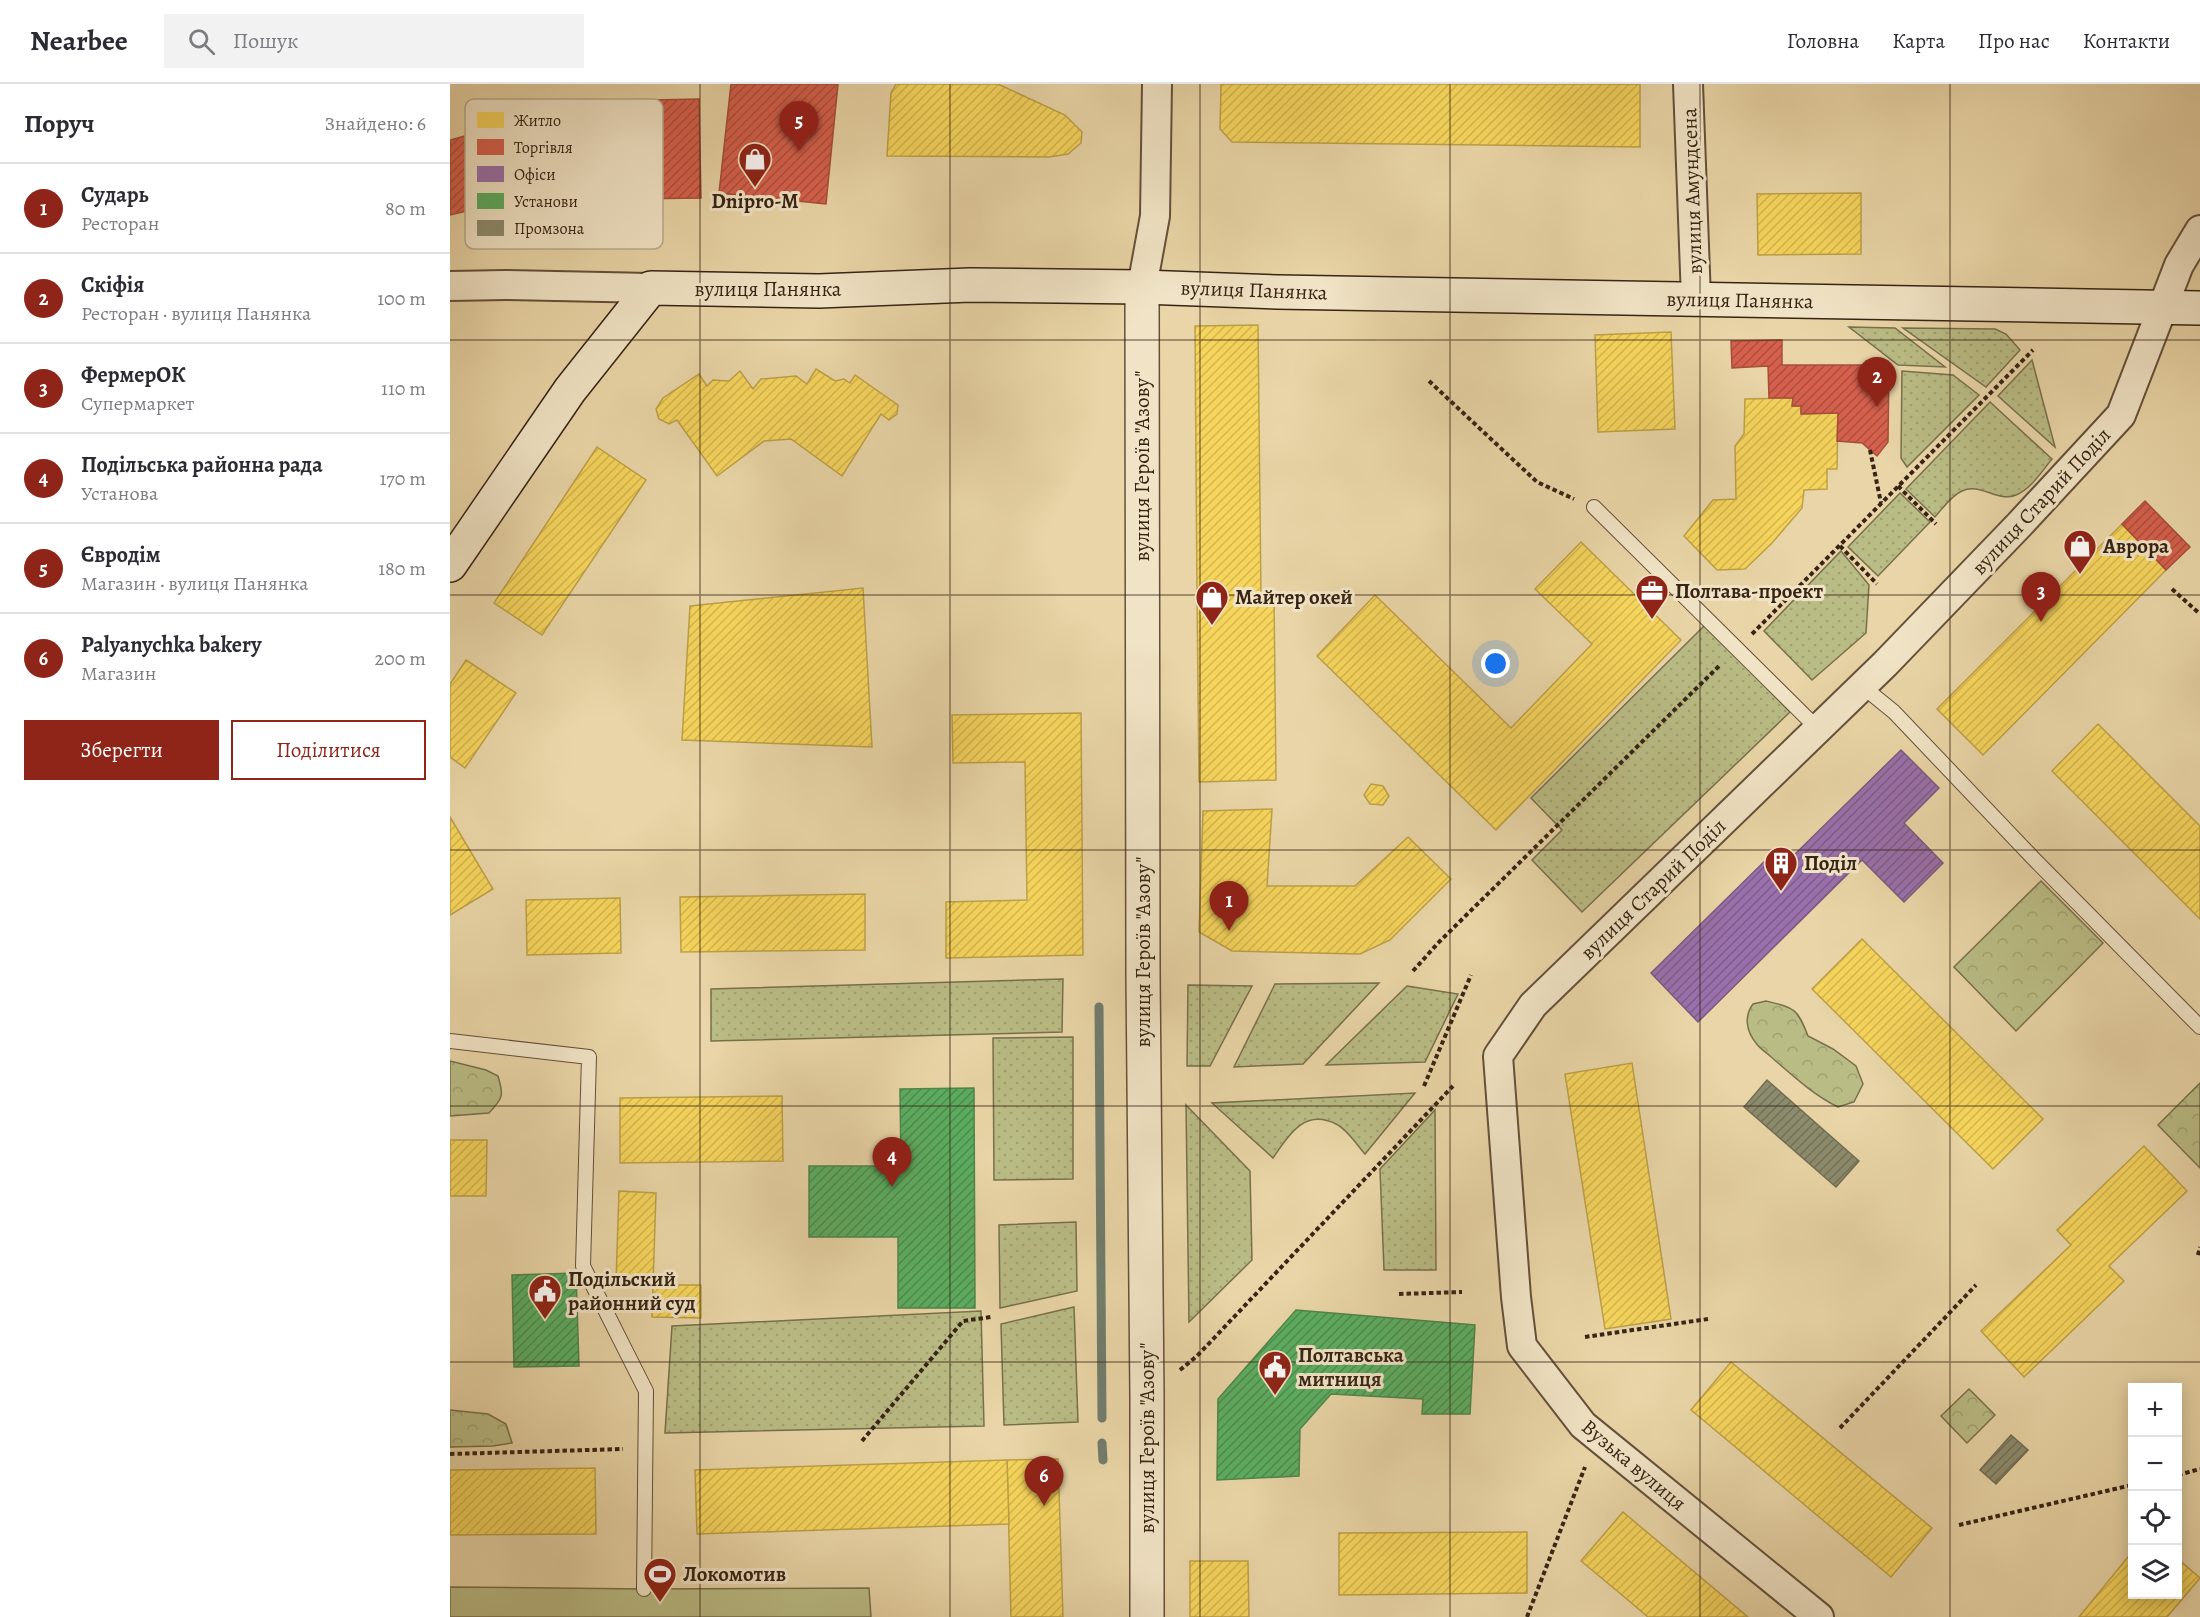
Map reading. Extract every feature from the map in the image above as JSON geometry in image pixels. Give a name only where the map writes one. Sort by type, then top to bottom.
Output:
[{"type":"main road","name":"вулиця Панянка","points":[[651,288],[819,291],[970,285],[1142,287],[1277,292],[2200,308]]},
{"type":"main road","name":"вулиця Героїв \"Азову\"","points":[[1142,287],[1147,1617]]},
{"type":"main road","points":[[450,565],[570,390],[651,288]]},
{"type":"street","points":[[1142,287],[1155,216],[1157,84]]},
{"type":"street","name":"вулиця Амундсена","points":[[1688,84],[1696,298]]},
{"type":"street","name":"вулиця Старий Поділ","points":[[1498,1056],[1533,1005],[1862,686],[2019,525],[2121,415],[2180,265],[2200,230]]},
{"type":"street","points":[[450,286],[651,288]]},
{"type":"street","name":"Вузька вулиця","points":[[1498,1056],[1516,1297],[1522,1346],[1583,1425],[1819,1617]]},
{"type":"lane","points":[[1594,507],[1818,729]]},
{"type":"lane","points":[[1862,686],[1894,712],[2033,858],[2200,1027]]},
{"type":"lane","points":[[450,1041],[589,1057],[583,1266],[646,1391],[644,1589]]},
{"type":"path","points":[[1429,381],[1537,482],[1594,507]]},
{"type":"path","points":[[1870,450],[1881,504]]},
{"type":"path","points":[[1898,486],[1936,524]]},
{"type":"path","points":[[1840,546],[1877,584]]},
{"type":"path","points":[[2172,589],[2200,614]]},
{"type":"path","points":[[1424,1086],[1471,975]]},
{"type":"path","points":[[1179,1371],[1197,1356],[1453,1086]]},
{"type":"path","points":[[2198,1255],[2200,1247]]},
{"type":"path","points":[[1840,1428],[1976,1285]]},
{"type":"path","points":[[1399,1294],[1462,1292]]},
{"type":"path","points":[[862,1441],[963,1321],[991,1317]]},
{"type":"path","points":[[1585,1337],[1708,1319]]},
{"type":"path","points":[[450,1454],[646,1449]]},
{"type":"path","points":[[1527,1617],[1585,1467]]},
{"type":"path","points":[[2182,1474],[2200,1469]]},
{"type":"path","points":[[1959,1525],[2128,1486]]},
{"type":"green space","points":[[1849,327],[1895,328],[1945,367],[1898,365]]},
{"type":"green space","points":[[1903,328],[1995,329],[2006,334],[2020,350],[1986,387]]},
{"type":"green space","points":[[2032,360],[2055,447],[1998,396]]},
{"type":"green space","points":[[1902,371],[1953,375],[1979,395],[1907,467],[1901,458]]},
{"type":"green space","points":[[1990,402],[2052,459],[2031,484],[2016,495],[2009,497],[1969,489],[1962,491],[1947,502],[1935,517],[1906,489]]},
{"type":"green space","points":[[1900,493],[1930,522],[1878,576],[1848,547]]},
{"type":"green space","points":[[1841,551],[1869,585],[1866,633],[1812,680],[1764,631]]},
{"type":"green space","points":[[1705,625],[1790,712],[1582,912],[1532,860],[1562,830],[1531,798]]},
{"type":"green space","points":[[2041,881],[2103,943],[2016,1031],[1954,967]]},
{"type":"green space","points":[[1063,979],[1062,1032],[711,1041],[711,989]]},
{"type":"green space","points":[[1379,983],[1303,1064],[1234,1067],[1275,984]]},
{"type":"green space","points":[[1188,985],[1252,986],[1210,1066],[1187,1066]]},
{"type":"green space","points":[[1407,986],[1458,994],[1425,1062],[1326,1065]]},
{"type":"green space","points":[[1766,1001],[1783,1005],[1794,1011],[1798,1014],[1808,1036],[1833,1049],[1856,1066],[1863,1084],[1854,1102],[1838,1107],[1829,1102],[1802,1084],[1757,1045],[1748,1029],[1748,1013],[1753,1004]]},
{"type":"green space","points":[[1073,1037],[1073,1179],[994,1180],[993,1038]]},
{"type":"green space","points":[[450,1061],[486,1070],[498,1076],[501,1096],[489,1113],[450,1116]]},
{"type":"green space","points":[[2200,1083],[2200,1168],[2158,1125]]},
{"type":"green space","points":[[1415,1093],[1365,1154],[1340,1126],[1315,1119],[1306,1122],[1291,1133],[1273,1158],[1212,1103]]},
{"type":"green space","points":[[1186,1105],[1250,1171],[1252,1260],[1189,1322]]},
{"type":"green space","points":[[1435,1110],[1436,1270],[1384,1270],[1380,1169]]},
{"type":"green space","points":[[1076,1222],[1077,1291],[1000,1308],[999,1225]]},
{"type":"green space","points":[[1074,1307],[1078,1422],[1004,1425],[1001,1324]]},
{"type":"green space","points":[[981,1311],[984,1426],[665,1433],[672,1326]]},
{"type":"green space","points":[[1969,1389],[1995,1415],[1967,1443],[1941,1416]]},
{"type":"green space","points":[[450,1410],[488,1414],[506,1424],[512,1443],[450,1447]]},
{"type":"green space","name":"Локомотив","points":[[450,1587],[869,1588],[871,1617],[450,1617]]},
{"type":"building: Житло","points":[[896,84],[998,84],[1065,115],[1082,132],[1081,143],[1068,154],[1049,157],[887,156],[891,93]]},
{"type":"building: Житло","points":[[1221,84],[1640,84],[1640,147],[1232,142],[1220,129]]},
{"type":"building: Житло","points":[[1861,193],[1861,254],[1758,255],[1757,194]]},
{"type":"building: Житло","points":[[1258,325],[1261,596],[1197,596],[1195,326]]},
{"type":"building: Житло","points":[[1671,332],[1675,429],[1598,432],[1595,335]]},
{"type":"building: Житло","points":[[816,369],[835,381],[844,379],[850,383],[855,375],[898,405],[897,414],[889,420],[881,414],[842,476],[791,439],[764,441],[717,476],[677,420],[669,424],[659,419],[656,409],[663,398],[699,374],[707,386],[713,380],[729,381],[740,371],[753,389],[761,379],[796,376],[807,384]]},
{"type":"building: Житло","points":[[1793,398],[1792,406],[1801,406],[1801,414],[1838,413],[1837,469],[1827,469],[1827,489],[1804,490],[1802,508],[1772,543],[1745,569],[1717,570],[1684,536],[1713,500],[1736,499],[1735,446],[1744,434],[1745,399]]},
{"type":"building: Житло","points":[[597,447],[646,480],[542,635],[494,603]]},
{"type":"building: Житло","points":[[2122,524],[2166,570],[1983,755],[1937,709]]},
{"type":"building: Житло","points":[[1581,542],[1681,640],[1496,830],[1317,656],[1375,595],[1511,728],[1592,644],[1535,589]]},
{"type":"building: Житло","points":[[863,588],[872,747],[682,740],[690,606]]},
{"type":"building: Житло","points":[[1274,595],[1276,780],[1199,782],[1197,596]]},
{"type":"building: Житло","points":[[466,660],[516,693],[465,768],[450,757],[450,684]]},
{"type":"building: Житло","points":[[1081,713],[1083,955],[946,958],[946,902],[1027,900],[1025,762],[953,763],[952,715]]},
{"type":"building: Житло","points":[[2098,724],[2200,826],[2200,919],[2052,771]]},
{"type":"building: Житло","points":[[1371,784],[1383,786],[1389,796],[1383,805],[1370,804],[1364,795]]},
{"type":"building: Житло","points":[[1272,809],[1267,886],[1355,886],[1408,837],[1451,879],[1390,940],[1360,954],[1232,951],[1199,932],[1203,811]]},
{"type":"building: Житло","points":[[450,817],[493,889],[450,915]]},
{"type":"building: Житло","points":[[865,894],[865,950],[681,952],[680,897]]},
{"type":"building: Житло","points":[[620,898],[621,953],[527,955],[526,900]]},
{"type":"building: Житло","points":[[1862,939],[2043,1119],[1993,1169],[1812,989]]},
{"type":"building: Житло","points":[[1632,1063],[1671,1319],[1605,1329],[1565,1074]]},
{"type":"building: Житло","points":[[782,1096],[783,1161],[620,1163],[620,1098]]},
{"type":"building: Житло","points":[[450,1140],[487,1140],[486,1196],[450,1196]]},
{"type":"building: Житло","points":[[2144,1146],[2187,1191],[2109,1266],[2124,1281],[2024,1377],[1981,1331],[2071,1245],[2057,1230]]},
{"type":"building: Житло","points":[[619,1191],[656,1193],[653,1285],[616,1283]]},
{"type":"building: Житло","points":[[653,1285],[701,1285],[701,1318],[652,1317]]},
{"type":"building: Житло","points":[[1731,1362],[1932,1528],[1891,1577],[1691,1410]]},
{"type":"building: Житло","points":[[1058,1459],[1063,1617],[1011,1617],[1007,1460]]},
{"type":"building: Житло","points":[[1007,1460],[1009,1524],[697,1534],[695,1470]]},
{"type":"building: Житло","points":[[595,1468],[596,1534],[450,1535],[450,1470]]},
{"type":"building: Житло","points":[[1623,1512],[1748,1617],[1648,1617],[1581,1561]]},
{"type":"building: Житло","points":[[1527,1532],[1527,1593],[1339,1595],[1339,1533]]},
{"type":"building: Житло","points":[[2128,1557],[2128,1599],[2182,1599],[2182,1562],[2200,1578],[2167,1617],[2079,1617]]},
{"type":"building: Житло","points":[[1190,1561],[1248,1561],[1249,1617],[1190,1617]]},
{"type":"building: Торгівля","points":[[731,84],[838,84],[826,204],[719,193]]},
{"type":"building: Торгівля","points":[[699,99],[701,198],[663,199],[663,100]]},
{"type":"building: Торгівля","points":[[465,136],[465,211],[450,215],[450,140]]},
{"type":"building: Торгівля","points":[[1782,340],[1782,365],[1889,365],[1888,442],[1877,456],[1862,443],[1837,441],[1838,413],[1801,414],[1801,406],[1792,406],[1793,398],[1769,398],[1768,366],[1732,368],[1731,341]]},
{"type":"building: Торгівля","points":[[2145,501],[2190,547],[2166,570],[2122,524]]},
{"type":"building: Офіси","name":"Поділ","points":[[1901,750],[1939,788],[1904,823],[1943,863],[1904,902],[1862,860],[1698,1022],[1651,973],[1778,848],[1789,860]]},
{"type":"building: Установи","points":[[974,1088],[975,1308],[898,1308],[898,1237],[809,1237],[809,1166],[901,1166],[900,1089]]},
{"type":"building: Установи","name":"Подільский районний суд","points":[[576,1273],[579,1366],[514,1367],[512,1275]]},
{"type":"building: Установи","name":"Полтавська митниця","points":[[1296,1310],[1475,1325],[1470,1414],[1422,1414],[1423,1399],[1331,1394],[1300,1429],[1299,1476],[1217,1480],[1218,1399]]},
{"type":"building: Промзона","points":[[1767,1080],[1859,1161],[1836,1187],[1744,1107]]},
{"type":"building: Промзона","points":[[2011,1435],[2028,1450],[1996,1484],[1980,1470]]},
{"type":"waterway","points":[[1099,1007],[1102,1418]]},
{"type":"waterway","points":[[1102,1443],[1103,1460]]},
{"type":"place","name":"Євродім","points":[[799,151]]},
{"type":"place","name":"Dnipro-M","points":[[755,188]]},
{"type":"place","name":"Скіфія","points":[[1877,407]]},
{"type":"place","name":"Аврора","points":[[2080,575]]},
{"type":"place","name":"Полтава-проект","points":[[1652,620]]},
{"type":"place","name":"ФермерОК","points":[[2041,622]]},
{"type":"place","name":"Майтер окей","points":[[1212,626]]},
{"type":"place","name":"Поділ","points":[[1781,892]]},
{"type":"place","name":"Сударь","points":[[1229,931]]},
{"type":"place","name":"Подільська районна рада","points":[[892,1187]]},
{"type":"place","name":"Подільский районний суд","points":[[545,1320]]},
{"type":"place","name":"Полтавська митниця","points":[[1275,1396]]},
{"type":"place","name":"Palyanychka bakery","points":[[1044,1506]]},
{"type":"place","name":"Локомотив","points":[[660,1603]]}]
